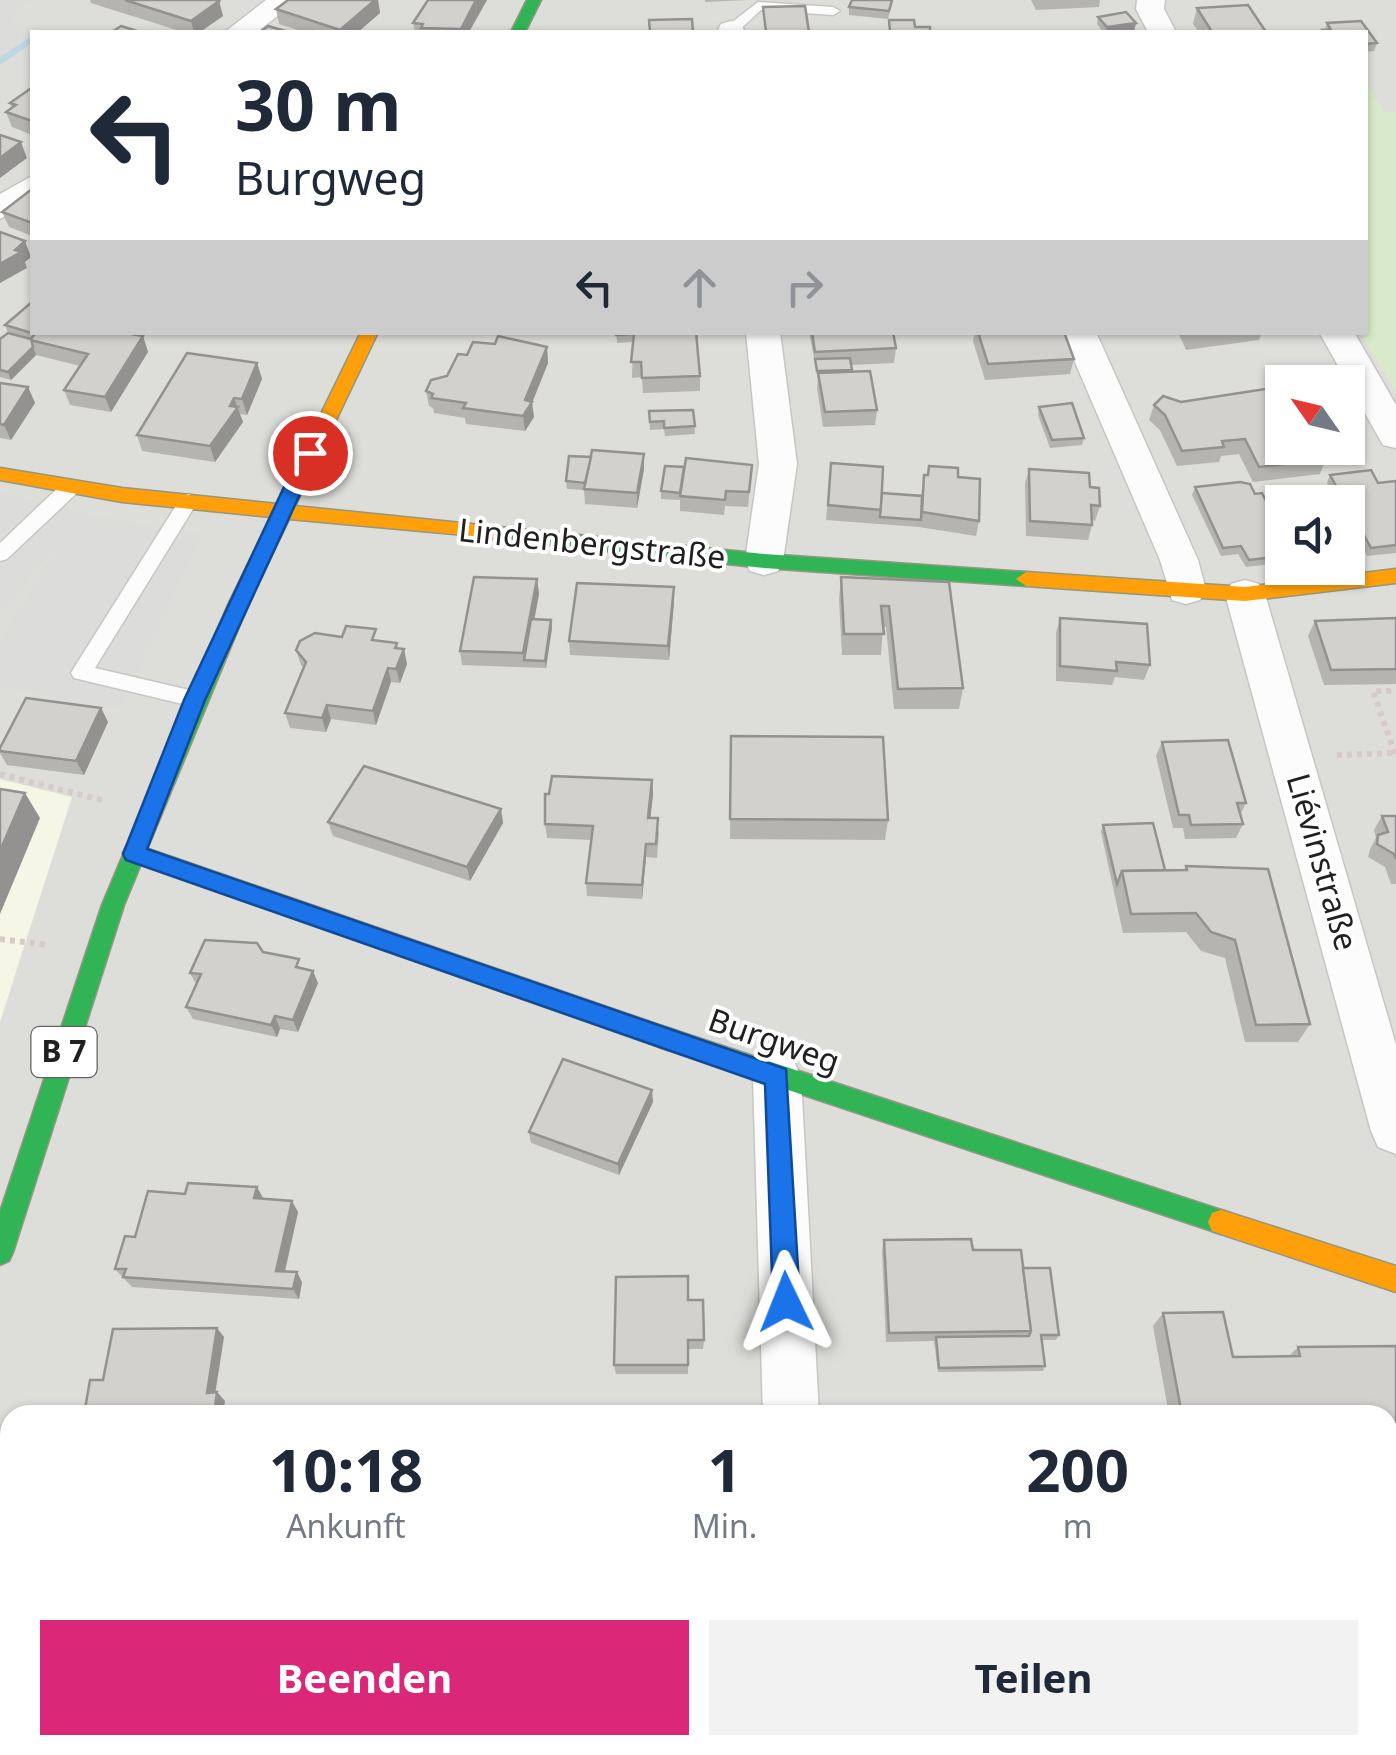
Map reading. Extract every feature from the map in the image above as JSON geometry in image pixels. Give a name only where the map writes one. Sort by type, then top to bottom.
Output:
[{"type":"street","points":[[242,30],[284,0]]},
{"type":"street","points":[[519,30],[534,0]]},
{"type":"street","points":[[1152,0],[1150,9],[1161,30]]},
{"type":"street","points":[[0,209],[30,186]]},
{"type":"street","name":"B 7","points":[[0,1252],[150,808],[281,512],[369,335]]},
{"type":"street","points":[[764,335],[778,464],[764,561]]},
{"type":"street","points":[[1080,335],[1179,560],[1186,590]]},
{"type":"street","points":[[1338,335],[1396,436]]},
{"type":"street","name":"Lindenbergstraße","points":[[0,474],[188,502],[764,561],[1245,594],[1393,583]]},
{"type":"street","name":"Liévinstraße","points":[[1245,594],[1396,1131]]},
{"type":"street","name":"Burgweg","points":[[134,854],[777,1077],[1396,1279]]},
{"type":"street","points":[[777,1077],[791,1405]]},
{"type":"lane","points":[[733,30],[758,6],[834,11]]},
{"type":"lane","points":[[0,554],[72,486]]},
{"type":"lane","points":[[188,502],[81,674],[195,700]]},
{"type":"path","points":[[1357,755],[1396,754],[1373,691],[1396,691]]},
{"type":"path","points":[[0,774],[150,808]]},
{"type":"shaded area","points":[[0,0],[1396,0],[1396,1405],[0,1405]]},
{"type":"shaded area","points":[[0,0],[31,0],[14,12],[14,24],[35,30],[30,30],[30,40],[0,62]]},
{"type":"shaded area","points":[[0,493],[80,513],[203,535],[118,708],[0,687],[0,641],[73,524],[0,614]]},
{"type":"shaded area","points":[[0,779],[72,797],[0,1022]]},
{"type":"green space","points":[[1368,87],[1384,112],[1396,112],[1396,392],[1361,335],[1368,335]]},
{"type":"building","points":[[125,0],[217,0],[219,1],[191,21]]},
{"type":"building","points":[[288,0],[375,0],[340,30],[276,9]]},
{"type":"building","points":[[428,0],[476,0],[461,29],[421,28],[423,24],[413,23]]},
{"type":"building","points":[[852,0],[892,0],[889,11],[849,7]]},
{"type":"building","points":[[1248,5],[1265,30],[1211,30],[1197,8]]},
{"type":"building","points":[[805,6],[809,30],[766,30],[763,7]]},
{"type":"building","points":[[1126,12],[1136,23],[1107,27],[1098,17]]},
{"type":"building","points":[[692,19],[693,30],[650,30],[649,20]]},
{"type":"building","points":[[889,20],[914,20],[915,27],[930,27],[930,30],[890,30]]},
{"type":"building","points":[[1361,21],[1368,30],[1331,30],[1327,23]]},
{"type":"building","points":[[30,89],[30,120],[6,112],[16,105],[10,103]]},
{"type":"building","points":[[0,135],[21,142],[0,158]]},
{"type":"building","points":[[30,191],[30,222],[2,212]]},
{"type":"building","points":[[0,232],[25,241],[15,250],[21,252],[0,264]]},
{"type":"building","points":[[30,304],[30,332],[5,325]]},
{"type":"building","points":[[8,333],[31,339],[33,347],[8,372],[0,370],[0,339]]},
{"type":"building","points":[[34,335],[143,336],[105,397],[64,390],[88,354],[30,340]]},
{"type":"building","points":[[634,335],[696,335],[700,376],[642,378],[641,362],[631,362]]},
{"type":"building","points":[[812,335],[894,335],[896,348],[815,352]]},
{"type":"building","points":[[979,335],[1065,335],[1074,359],[988,364]]},
{"type":"building","points":[[498,336],[547,347],[525,400],[532,402],[523,416],[463,408],[466,403],[431,398],[433,394],[426,391],[431,380],[447,376],[458,354],[467,355],[473,342],[495,344]]},
{"type":"building","points":[[187,353],[257,363],[242,399],[234,398],[230,406],[238,407],[210,446],[137,435]]},
{"type":"building","points":[[850,358],[852,370],[817,371],[815,359]]},
{"type":"building","points":[[870,371],[877,410],[825,412],[818,373]]},
{"type":"building","points":[[0,383],[28,387],[4,425],[0,424]]},
{"type":"building","points":[[1265,389],[1265,465],[1276,465],[1259,467],[1245,439],[1222,441],[1224,447],[1182,451],[1165,415],[1154,405],[1163,396],[1181,402]]},
{"type":"building","points":[[1072,403],[1084,438],[1052,440],[1039,407]]},
{"type":"building","points":[[693,410],[695,426],[664,428],[664,421],[650,422],[649,411]]},
{"type":"building","points":[[592,450],[644,454],[637,493],[584,489]]},
{"type":"building","points":[[569,456],[591,457],[585,483],[566,481]]},
{"type":"building","points":[[686,458],[752,465],[749,492],[726,491],[725,500],[680,496]]},
{"type":"building","points":[[831,463],[883,467],[881,510],[828,505]]},
{"type":"building","points":[[665,466],[684,467],[680,493],[661,491]]},
{"type":"building","points":[[929,466],[958,468],[958,477],[980,479],[979,521],[922,512],[924,475],[928,475]]},
{"type":"building","points":[[1029,469],[1089,473],[1090,487],[1099,488],[1100,506],[1091,505],[1092,525],[1030,521]]},
{"type":"building","points":[[1371,470],[1378,483],[1396,481],[1396,545],[1371,548],[1365,537],[1365,485],[1336,485],[1330,475]]},
{"type":"building","points":[[1240,482],[1250,484],[1255,494],[1262,493],[1265,558],[1249,560],[1241,546],[1223,548],[1195,487]]},
{"type":"building","points":[[882,493],[922,496],[921,520],[880,517]]},
{"type":"building","points":[[474,577],[537,579],[523,653],[460,651]]},
{"type":"building","points":[[841,577],[949,582],[963,688],[898,689],[889,606],[881,606],[884,634],[844,634]]},
{"type":"building","points":[[577,583],[674,587],[668,646],[569,641]]},
{"type":"building","points":[[1060,618],[1147,624],[1150,665],[1116,662],[1117,671],[1060,666]]},
{"type":"building","points":[[1396,618],[1396,669],[1331,670],[1315,621]]},
{"type":"building","points":[[531,619],[551,620],[545,661],[524,660]]},
{"type":"building","points":[[346,626],[376,629],[372,640],[397,643],[395,648],[404,649],[396,669],[388,668],[373,711],[327,705],[322,718],[285,713],[306,662],[296,650],[300,641],[315,633],[342,637]]},
{"type":"building","points":[[26,698],[101,708],[76,761],[0,751]]},
{"type":"building","points":[[731,736],[883,737],[888,820],[730,819]]},
{"type":"building","points":[[1228,740],[1246,803],[1237,803],[1243,824],[1191,825],[1189,815],[1179,815],[1162,742]]},
{"type":"building","points":[[364,766],[501,809],[467,867],[328,822]]},
{"type":"building","points":[[552,776],[652,780],[648,818],[658,818],[656,844],[646,844],[642,885],[586,883],[593,826],[545,824],[545,794],[549,794]]},
{"type":"building","points":[[0,789],[25,793],[0,851]]},
{"type":"building","points":[[1382,816],[1396,816],[1396,859],[1377,844],[1378,835],[1388,832]]},
{"type":"building","points":[[1153,823],[1165,870],[1122,871],[1117,884],[1103,825]]},
{"type":"building","points":[[1186,866],[1268,869],[1310,1024],[1256,1025],[1235,940],[1211,932],[1196,913],[1131,914],[1122,871],[1187,870]]},
{"type":"building","points":[[205,940],[257,943],[263,952],[299,959],[296,967],[313,971],[293,1020],[275,1016],[271,1025],[186,1007],[201,974],[190,973]]},
{"type":"building","points":[[563,1059],[652,1090],[618,1164],[529,1132]]},
{"type":"building","points":[[188,1183],[257,1187],[254,1198],[292,1201],[276,1271],[297,1272],[293,1289],[123,1277],[126,1269],[115,1269],[125,1236],[135,1237],[148,1191],[185,1194]]},
{"type":"building","points":[[971,1239],[973,1250],[1021,1250],[1031,1331],[889,1333],[884,1240]]},
{"type":"building","points":[[1023,1268],[1050,1268],[1059,1335],[1041,1335],[1045,1366],[939,1368],[936,1337],[1029,1336]]},
{"type":"building","points":[[688,1276],[688,1300],[703,1300],[704,1340],[688,1340],[688,1365],[614,1365],[616,1277]]},
{"type":"building","points":[[1223,1312],[1233,1357],[1300,1356],[1298,1347],[1396,1346],[1396,1405],[1180,1405],[1163,1313]]},
{"type":"building","points":[[217,1328],[207,1393],[217,1392],[215,1405],[86,1405],[90,1380],[103,1380],[113,1329]]},
{"type":"waterway","points":[[0,62],[30,40]]},
{"type":"traffic: fast","points":[[519,30],[534,0]]},
{"type":"traffic: fast","points":[[491,533],[764,561],[1026,579]]},
{"type":"traffic: fast","points":[[0,1252],[113,905],[238,605]]},
{"type":"traffic: fast","points":[[668,1039],[1221,1222]]},
{"type":"traffic: slow","points":[[238,605],[369,335]]},
{"type":"traffic: slow","points":[[0,474],[122,495],[491,533]]},
{"type":"traffic: slow","points":[[1026,579],[1245,594],[1396,576]]},
{"type":"traffic: slow","points":[[1221,1222],[1396,1279]]},
{"type":"traffic: jam","points":[[134,853],[668,1039]]},
{"type":"route","points":[[310,453],[195,700],[134,854],[205,875],[777,1077],[786,1302]]}]
